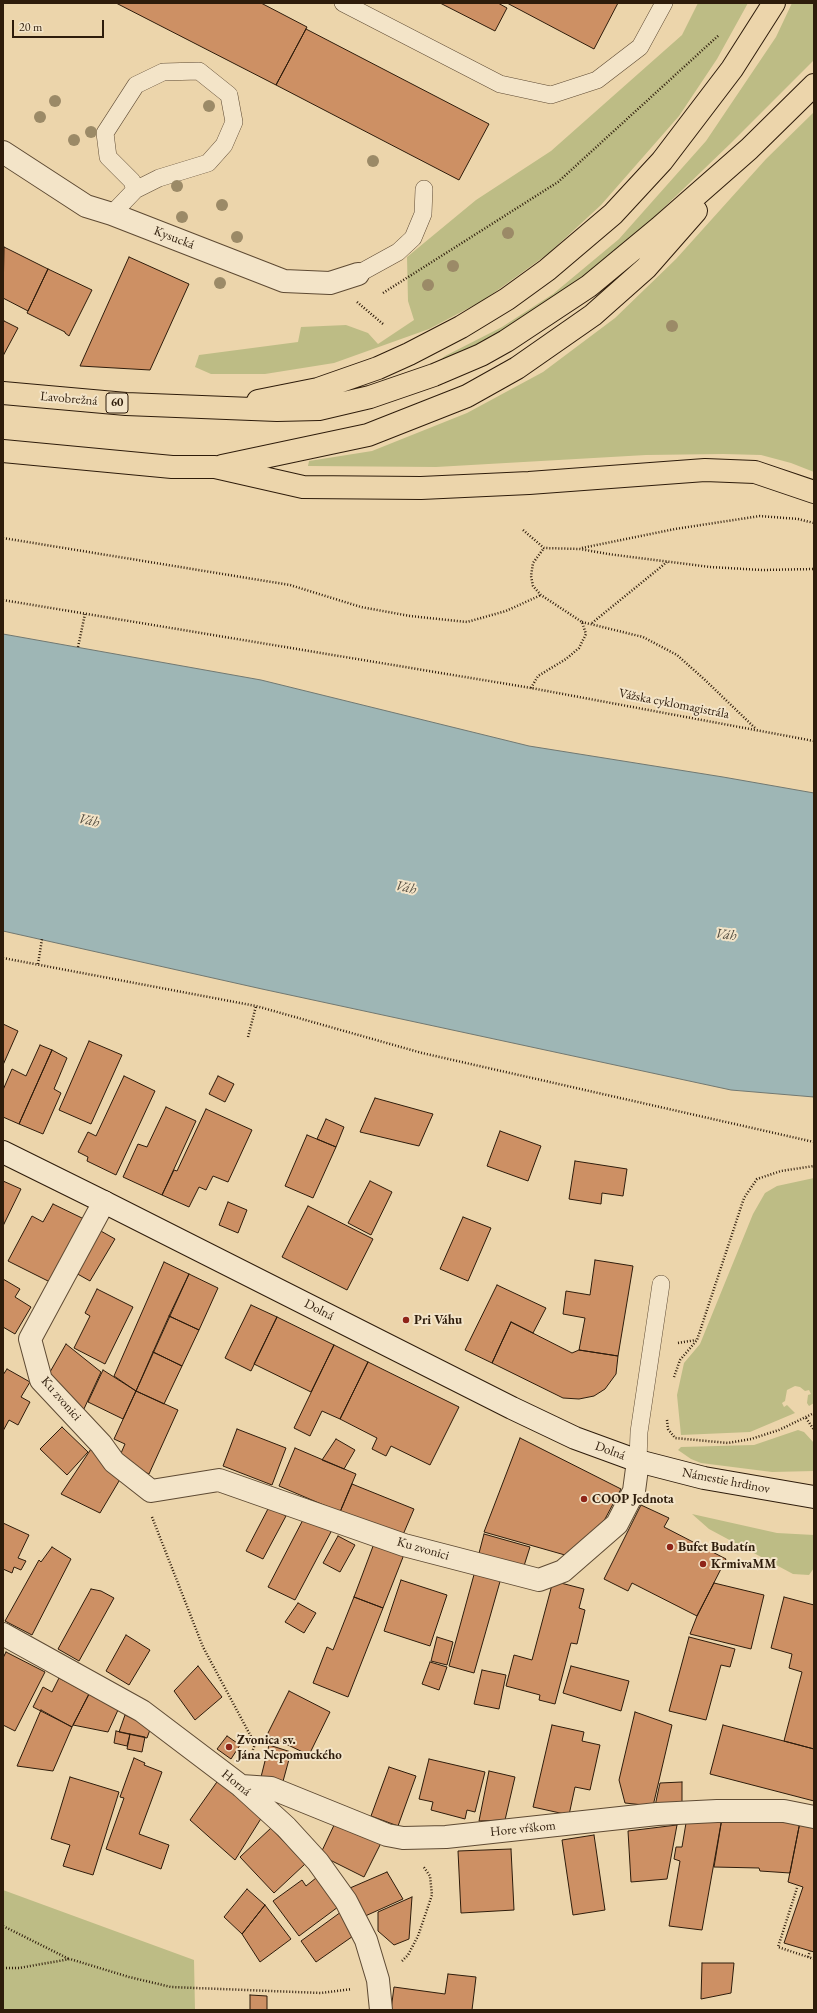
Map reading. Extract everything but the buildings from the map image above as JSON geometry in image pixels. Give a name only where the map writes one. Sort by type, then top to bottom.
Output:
[{"type":"main road","points":[[231,408],[318,389],[348,379],[409,354],[461,327],[507,299],[547,270],[613,214],[662,161],[689,128],[732,69],[774,3]]},
{"type":"main road","points":[[3,451],[172,467],[215,467],[368,435],[467,396],[517,368],[593,315],[646,268],[750,149],[814,85]]},
{"type":"main road","points":[[231,408],[277,410],[319,409],[370,397],[434,375],[481,355],[532,325],[589,286],[750,149]]},
{"type":"main road","name":"Ľavobrežná","points":[[3,393],[126,404],[231,408]]},
{"type":"main road","points":[[215,467],[303,487],[421,488],[529,483],[705,470],[755,472],[814,492]]},
{"type":"street","name":"Kysucká","points":[[3,152],[86,206],[112,214],[284,281],[330,283],[358,274]]},
{"type":"street","name":"Dolná","points":[[3,1152],[512,1408],[575,1438],[638,1461]]},
{"type":"street","name":"Ku zvonici","points":[[104,1202],[30,1339],[41,1380],[101,1444],[114,1462],[151,1490],[219,1480],[404,1545],[539,1580],[563,1571],[617,1524],[634,1491],[638,1461]]},
{"type":"street","name":"Námestie hrdinov","points":[[638,1461],[704,1478],[814,1497]]},
{"type":"street","name":"Horná","points":[[3,1634],[142,1711],[240,1786],[286,1827],[318,1862],[346,1901],[366,1940],[378,1980],[381,2010]]},
{"type":"street","name":"Hore vŕškom","points":[[240,1786],[271,1788],[387,1835],[403,1838],[446,1837],[657,1814],[716,1811],[784,1811],[814,1817]]},
{"type":"lane","points":[[343,3],[500,84],[551,95],[597,80],[640,47],[664,3]]},
{"type":"lane","points":[[112,214],[135,190],[159,178],[208,163],[224,145],[234,122],[229,95],[199,71],[163,72],[136,85],[105,133],[108,157],[132,182],[135,190]]},
{"type":"lane","points":[[358,274],[398,252],[413,238],[423,214],[424,189]]},
{"type":"lane","points":[[638,1461],[639,1432],[661,1284]]},
{"type":"path","points":[[383,293],[558,182],[721,34]]},
{"type":"path","points":[[580,549],[674,529],[760,516],[798,519],[814,523]]},
{"type":"path","points":[[523,530],[544,548],[580,549],[668,562],[717,567],[762,570],[814,569]]},
{"type":"path","points":[[3,538],[290,584],[361,607],[467,622],[506,610],[541,595]]},
{"type":"path","points":[[544,548],[533,562],[531,576],[533,586],[541,595],[582,622],[591,623],[642,637],[676,655],[704,679],[756,730]]},
{"type":"path","points":[[591,623],[668,562]]},
{"type":"path","name":"Vážska cyklomagistrála","points":[[3,600],[530,688],[814,741]]},
{"type":"path","points":[[78,647],[85,614]]},
{"type":"path","points":[[530,688],[538,676],[566,659],[579,648],[586,634],[582,622]]},
{"type":"path","points":[[38,964],[42,939]]},
{"type":"path","points":[[3,958],[256,1006],[430,1055],[814,1142]]},
{"type":"path","points":[[248,1037],[256,1006]]},
{"type":"path","points":[[673,1379],[680,1360],[697,1340],[744,1198],[757,1179],[781,1171],[814,1166]]},
{"type":"path","points":[[667,1414],[668,1429],[675,1438],[702,1442],[728,1443],[751,1439],[806,1418],[814,1413]]},
{"type":"path","points":[[806,1418],[814,1430]]},
{"type":"path","points":[[151,1490],[152,1521],[200,1640],[255,1744],[240,1786]]},
{"type":"path","points":[[3,1926],[70,1959],[129,1977],[171,1987],[321,1993],[354,1989],[378,1980],[385,1972],[408,1955],[418,1936],[432,1895],[430,1876],[403,1838]]},
{"type":"path","points":[[797,1888],[778,1947],[814,1959]]},
{"type":"path","points":[[808,1957],[810,1951]]},
{"type":"path","points":[[3,1968],[19,1968],[70,1959]]},
{"type":"shaded area","points":[[698,3],[748,3],[717,59],[679,116],[601,205],[549,253],[484,300],[429,329],[334,363],[265,374],[211,374],[195,367],[199,355],[298,342],[301,327],[346,325],[368,333],[378,344],[414,320],[408,301],[407,257],[476,200],[551,151],[682,35]]},
{"type":"shaded area","points":[[792,3],[814,3],[814,60],[730,144],[624,246],[556,300],[501,335],[432,366],[445,356],[502,327],[553,294],[619,239],[706,141],[776,37]]},
{"type":"shaded area","points":[[814,112],[814,472],[791,463],[761,455],[723,454],[646,455],[436,467],[308,466],[309,461],[372,451],[467,413],[543,372],[615,318],[676,259],[766,159]]},
{"type":"shaded area","points":[[814,1178],[814,1403],[809,1406],[807,1403],[808,1395],[811,1394],[809,1390],[805,1391],[800,1387],[795,1386],[787,1390],[785,1401],[782,1403],[784,1407],[787,1405],[795,1413],[750,1432],[681,1435],[677,1395],[684,1363],[700,1344],[753,1214],[765,1193],[777,1186]]},
{"type":"shaded area","points":[[798,1430],[804,1432],[814,1443],[814,1471],[772,1472],[701,1463],[691,1459],[678,1450],[681,1447],[754,1445]]},
{"type":"shaded area","points":[[692,1514],[777,1533],[814,1535],[814,1568],[809,1575],[793,1574],[709,1529]]},
{"type":"shaded area","points":[[3,1890],[194,1960],[195,2010],[3,2010]]},
{"type":"water","name":"Váh","points":[[3,634],[261,680],[529,746],[814,793],[814,1097],[731,1090],[262,989],[3,931]]},
{"type":"place","name":"Pri Váhu","points":[[406,1320]]},
{"type":"place","name":"COOP Jednota","points":[[584,1499]]},
{"type":"place","name":"Bufet Budatín","points":[[670,1547]]},
{"type":"place","name":"KrmivaMM","points":[[703,1564]]},
{"type":"place","name":"Zvonica sv. Jána Nepomuckého","points":[[229,1747]]}]
